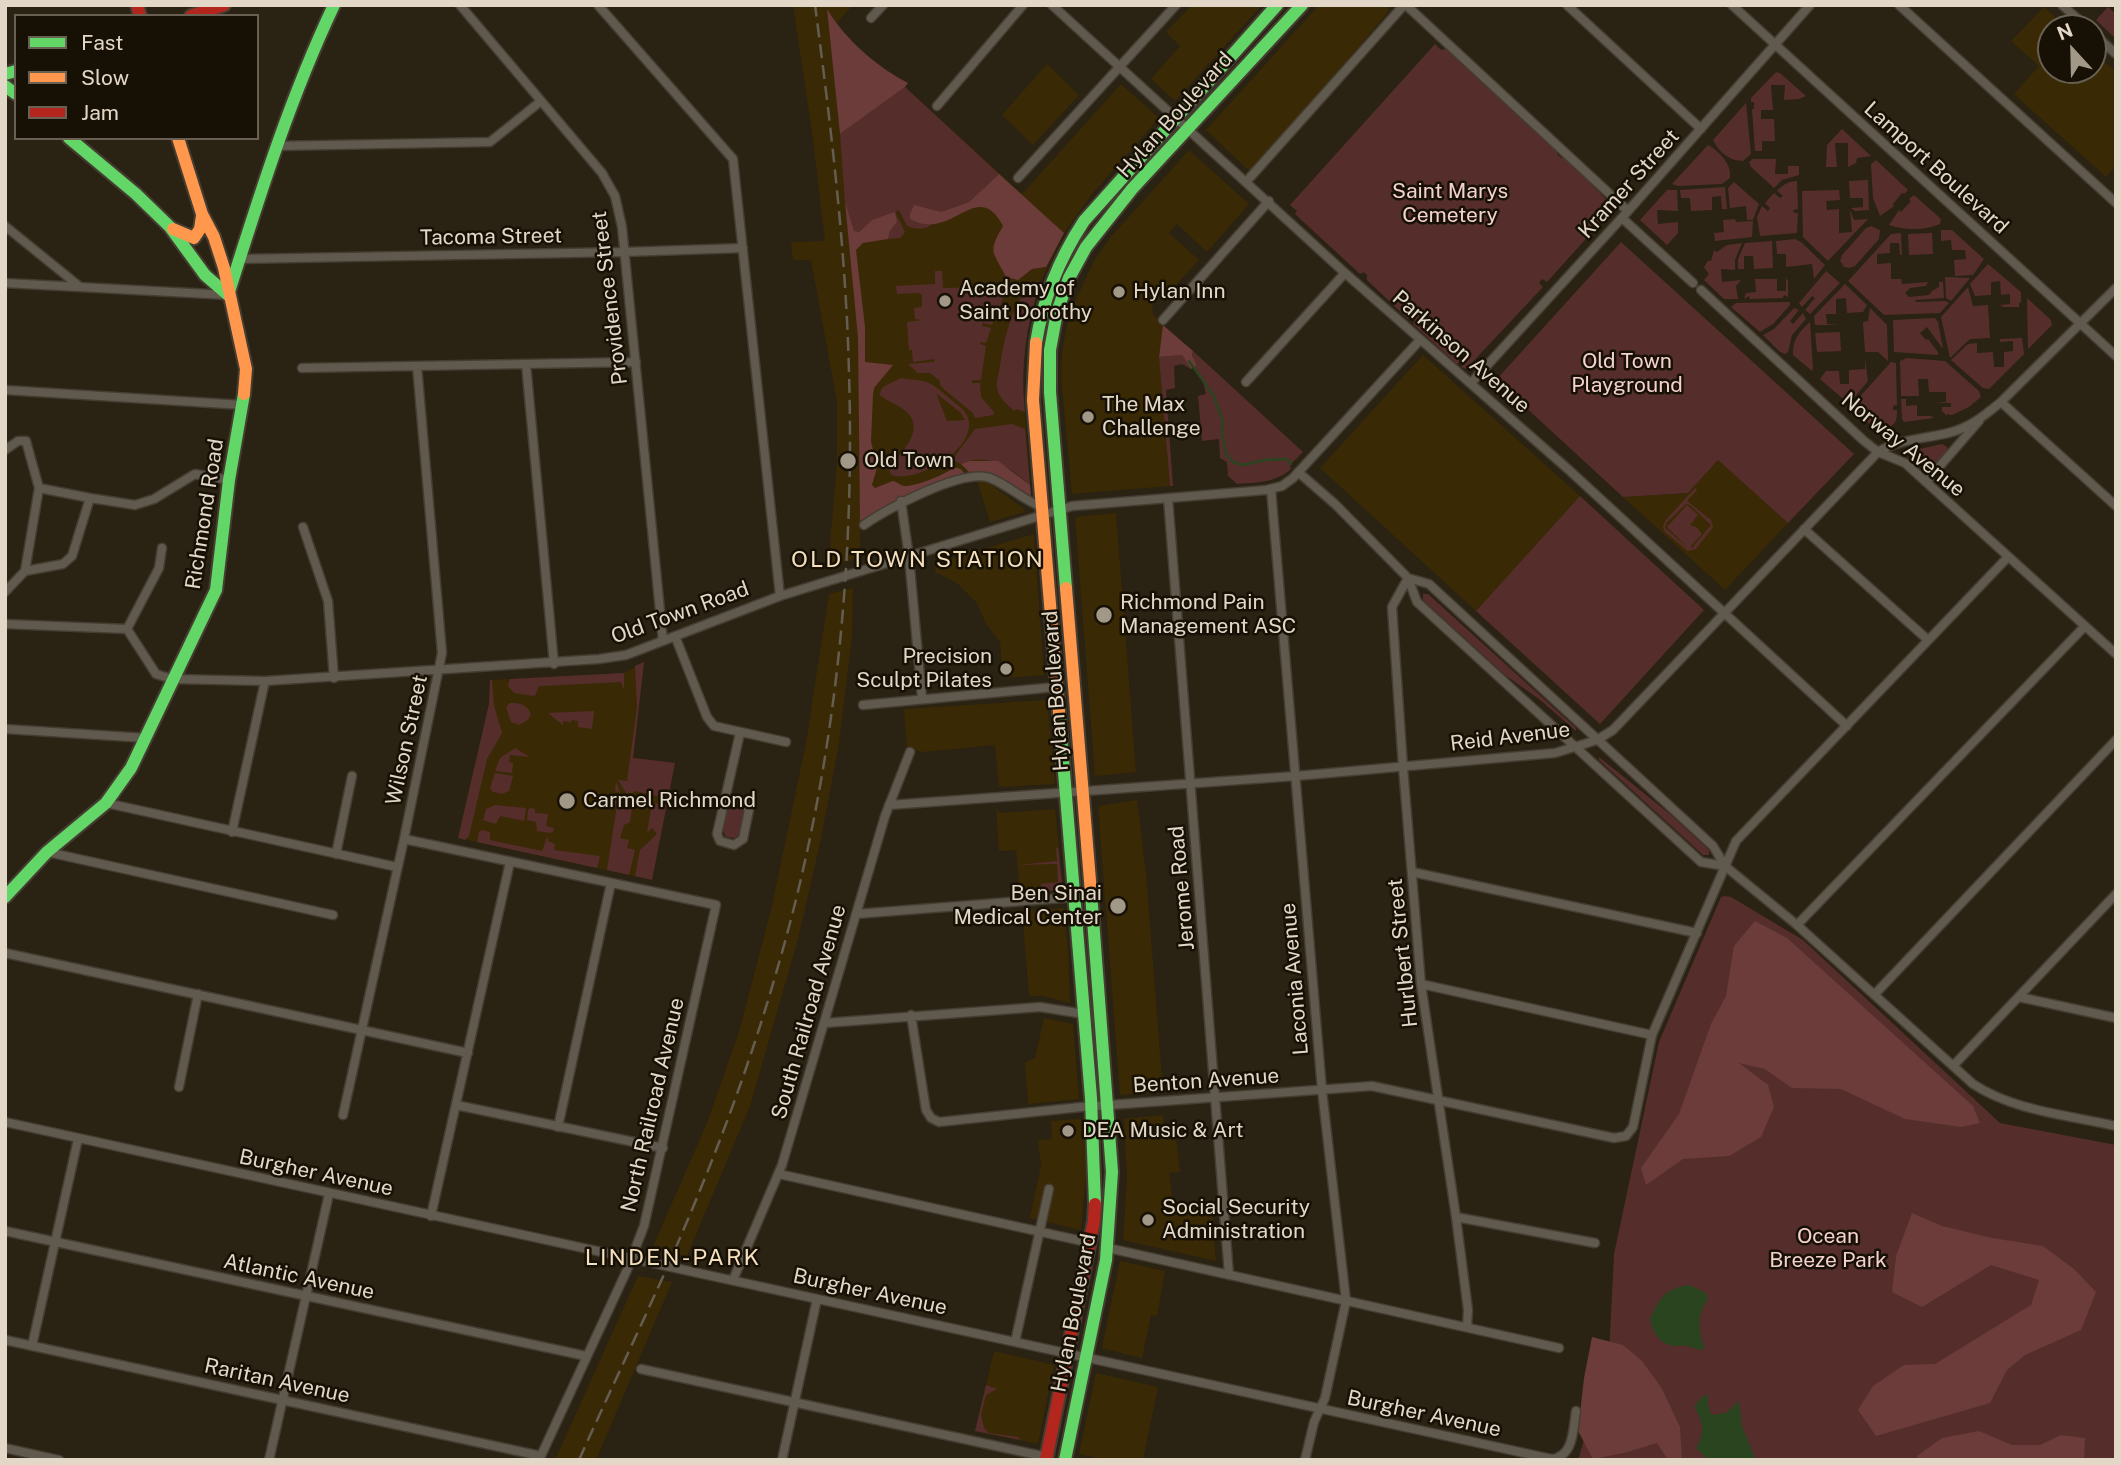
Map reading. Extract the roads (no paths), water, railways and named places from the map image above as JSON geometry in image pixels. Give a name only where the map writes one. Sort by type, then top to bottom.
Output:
[{"type":"main road","points":[[197,14],[224,5]]},
{"type":"main road","points":[[71,140],[136,194],[170,227],[205,275],[228,295],[275,146],[309,57],[334,5]]},
{"type":"main road","name":"Hylan Boulevard","points":[[1047,1458],[1091,1243],[1096,1188],[1092,1107],[1042,512],[1033,373],[1038,323],[1049,286],[1068,246],[1084,221],[1277,5]]},
{"type":"main road","name":"Hylan Boulevard","points":[[1065,1460],[1108,1248],[1111,1172],[1084,791],[1049,374],[1052,335],[1061,298],[1074,266],[1094,233],[1302,5]]},
{"type":"main road","name":"Richmond Road","points":[[5,897],[47,852],[106,803],[131,768],[216,590],[229,480],[247,369],[224,270],[214,237],[202,214],[179,140]]},
{"type":"main road","points":[[170,227],[194,238],[198,235],[202,214]]},
{"type":"street","name":"Providence Street","points":[[460,5],[592,160],[610,186],[619,210],[663,641]]},
{"type":"street","points":[[598,5],[733,159],[780,596]]},
{"type":"street","points":[[871,18],[883,5]]},
{"type":"street","points":[[937,106],[1023,5]]},
{"type":"street","name":"Parkinson Avenue","points":[[1052,5],[1345,273],[1725,612],[1847,726]]},
{"type":"street","points":[[1018,178],[1176,5]]},
{"type":"street","points":[[1246,182],[1405,5],[1693,283]]},
{"type":"street","points":[[1567,5],[1701,129]]},
{"type":"street","name":"Lamport Boulevard","points":[[1732,5],[2116,356]]},
{"type":"street","name":"Kramer Street","points":[[1471,383],[1625,215],[1810,5]]},
{"type":"street","points":[[1899,5],[2116,203]]},
{"type":"street","points":[[275,146],[490,142],[541,101]]},
{"type":"street","points":[[1163,320],[1269,201]]},
{"type":"street","points":[[5,226],[80,287]]},
{"type":"street","name":"Tacoma Street","points":[[239,259],[743,248]]},
{"type":"street","points":[[1246,382],[1345,273]]},
{"type":"street","points":[[5,283],[228,295]]},
{"type":"street","name":"Reid Avenue","points":[[889,805],[1403,767],[1555,753],[1597,740],[1613,730],[1878,452],[1902,442],[1951,432],[1981,419],[2116,288]]},
{"type":"street","name":"Norway Avenue","points":[[1701,290],[1878,452],[1905,463],[2116,654]]},
{"type":"street","points":[[1271,489],[1290,481],[1420,340]]},
{"type":"street","points":[[302,368],[636,362]]},
{"type":"street","points":[[526,364],[554,664]]},
{"type":"street","name":"Wilson Street","points":[[343,1115],[442,653],[417,366]]},
{"type":"street","points":[[5,390],[243,405]]},
{"type":"street","points":[[2001,401],[2116,506]]},
{"type":"street","points":[[1926,482],[1981,419]]},
{"type":"street","points":[[5,450],[22,439],[26,441],[39,488],[25,572]]},
{"type":"street","points":[[1298,472],[1408,578],[1417,602],[1701,862],[1725,866]]},
{"type":"street","points":[[39,488],[135,505],[154,499],[195,474],[229,480]]},
{"type":"street","points":[[864,525],[901,501],[965,478],[982,476],[997,482],[1042,512]]},
{"type":"street","name":"Old Town Road","points":[[172,680],[265,681],[554,664],[626,655],[780,596],[909,557],[1042,512],[1072,506],[1271,489]]},
{"type":"street","name":"Laconia Avenue","points":[[1271,489],[1322,1090],[1346,1301],[1325,1398],[1314,1422],[1305,1460]]},
{"type":"street","points":[[5,592],[25,572],[68,561],[72,556],[90,498]]},
{"type":"street","name":"Jerome Road","points":[[1168,498],[1229,1275]]},
{"type":"street","points":[[901,501],[922,698]]},
{"type":"street","points":[[303,527],[328,601],[334,677]]},
{"type":"street","points":[[1804,529],[1928,640]]},
{"type":"street","points":[[127,629],[159,568],[162,548]]},
{"type":"street","points":[[1421,984],[1652,1035],[1736,841],[2008,557]]},
{"type":"street","points":[[1408,578],[1429,584],[1713,846],[1725,866],[1797,925],[1973,1084],[2000,1098],[2116,1126]]},
{"type":"street","name":"Hurlbert Street","points":[[1408,578],[1392,607],[1403,767],[1421,984],[1456,1217],[1468,1310],[1467,1327]]},
{"type":"street","points":[[5,624],[127,629]]},
{"type":"street","points":[[1797,925],[2085,626]]},
{"type":"street","points":[[127,629],[156,674],[172,680]]},
{"type":"street","points":[[675,636],[707,717],[719,728],[786,742]]},
{"type":"street","points":[[232,832],[265,681]]},
{"type":"street","points":[[863,705],[1056,687]]},
{"type":"street","points":[[5,729],[146,738]]},
{"type":"street","points":[[727,799],[744,803],[749,810],[745,835],[741,842],[734,845],[720,841],[718,837],[740,733]]},
{"type":"street","points":[[1875,994],[2116,740]]},
{"type":"street","name":"South Railroad Avenue","points":[[733,1280],[779,1174],[889,805],[910,752]]},
{"type":"street","points":[[336,854],[352,776]]},
{"type":"street","points":[[106,803],[397,867]]},
{"type":"street","points":[[404,839],[611,883],[558,1127]]},
{"type":"street","points":[[47,852],[333,915]]},
{"type":"street","points":[[431,1216],[510,862]]},
{"type":"street","points":[[1412,872],[1697,933]]},
{"type":"street","name":"North Railroad Avenue","points":[[540,1458],[632,1258],[648,1213],[716,905],[611,883]]},
{"type":"street","points":[[1953,1066],[2112,903],[2116,894]]},
{"type":"street","points":[[856,914],[1074,897]]},
{"type":"street","points":[[5,953],[468,1053]]},
{"type":"street","points":[[179,1087],[198,994]]},
{"type":"street","points":[[2020,997],[2116,1018]]},
{"type":"street","points":[[825,1023],[1040,1007],[1084,1014]]},
{"type":"street","name":"Benton Avenue","points":[[911,1015],[926,1110],[935,1121],[1372,1086],[1614,1138],[1626,1136],[1633,1127],[1652,1035]]},
{"type":"street","points":[[456,1105],[663,1148]]},
{"type":"street","name":"Burgher Avenue","points":[[5,1122],[1552,1459],[1563,1456],[1569,1447],[1576,1411]]},
{"type":"street","points":[[32,1346],[78,1139]]},
{"type":"street","points":[[779,1174],[1091,1243]]},
{"type":"street","points":[[1015,1342],[1049,1189]]},
{"type":"street","points":[[269,1460],[329,1194]]},
{"type":"street","points":[[1456,1217],[1595,1243]]},
{"type":"street","name":"Atlantic Avenue","points":[[5,1231],[586,1356]]},
{"type":"street","points":[[1108,1248],[1559,1348]]},
{"type":"street","points":[[782,1460],[817,1299]]},
{"type":"street","name":"Raritan Avenue","points":[[5,1340],[540,1458]]},
{"type":"street","points":[[641,1369],[1047,1458]]},
{"type":"street","points":[[5,1448],[59,1460]]},
{"type":"waterway","points":[[1189,361],[1213,395],[1223,422],[1226,454],[1233,462],[1243,465],[1264,460],[1287,459],[1291,464]]},
{"type":"railway","points":[[579,1460],[691,1212],[750,1058],[798,891],[827,745],[844,597],[850,448],[849,373],[841,235],[815,5]]},
{"type":"place","name":"Hylan Inn","points":[[1119,292]]},
{"type":"place","name":"Academy of Saint Dorothy","points":[[945,301]]},
{"type":"place","name":"The Max Challenge","points":[[1088,417]]},
{"type":"place","name":"Old Town","points":[[848,461]]},
{"type":"place","name":"Richmond Pain Management ASC","points":[[1104,615]]},
{"type":"place","name":"Precision Sculpt Pilates","points":[[1006,669]]},
{"type":"place","name":"Carmel Richmond","points":[[567,801]]},
{"type":"place","name":"Ben Sinai Medical Center","points":[[1118,906]]},
{"type":"place","name":"DEA Music & Art","points":[[1068,1131]]},
{"type":"place","name":"Social Security Administration","points":[[1148,1220]]},
{"type":"district","name":"OLD TOWN STATION","points":[[918,560]]},
{"type":"district","name":"LINDEN-PARK","points":[[673,1258]]},
{"type":"park label","name":"Saint Marys Cemetery","points":[[1450,204]]},
{"type":"park label","name":"Old Town Playground","points":[[1627,374]]},
{"type":"park label","name":"Ocean Breeze Park","points":[[1828,1249]]}]
